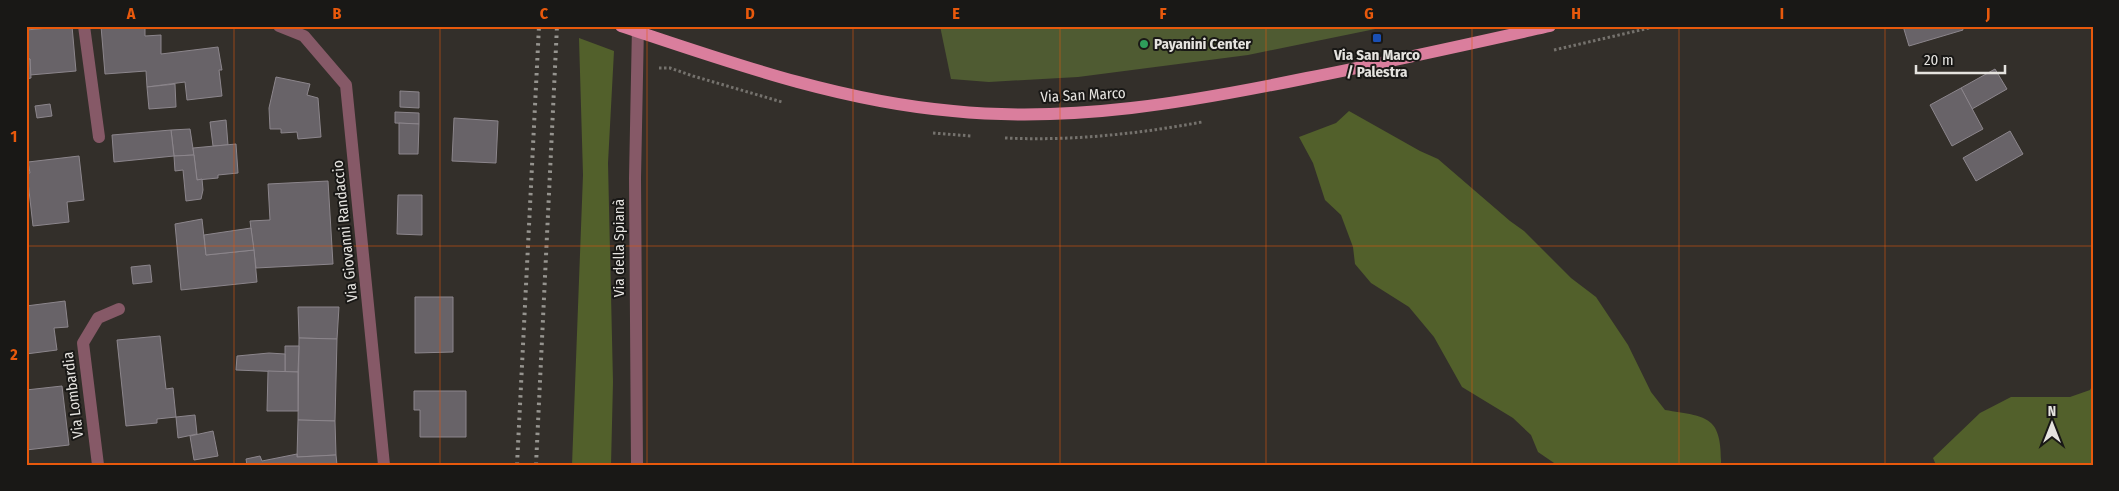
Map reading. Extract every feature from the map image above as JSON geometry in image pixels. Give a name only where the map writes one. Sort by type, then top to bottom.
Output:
[{"type":"main road","name":"Via San Marco","points":[[620,26],[638,29],[709,56],[809,85],[894,104],[954,112],[1060,114],[1108,112],[1234,93],[1550,26]]},
{"type":"street","points":[[84,26],[100,137]]},
{"type":"street","name":"Via Giovanni Randaccio","points":[[279,26],[304,36],[346,85],[384,465]]},
{"type":"street","name":"Via della Spianà","points":[[637,465],[635,178],[638,29]]},
{"type":"street","name":"Via Lombardia","points":[[98,465],[83,343],[98,318],[119,309]]},
{"type":"path","points":[[670,68],[694,76]]},
{"type":"green space","name":"Payanini Center","points":[[940,26],[1390,26],[1248,55],[1078,77],[989,82],[951,79]]},
{"type":"green space","points":[[579,38],[614,51],[608,163],[613,382],[611,465],[572,465],[583,175]]},
{"type":"green space","points":[[1349,111],[1420,151],[1438,159],[1524,231],[1571,278],[1596,297],[1628,345],[1651,392],[1665,410],[1701,417],[1715,427],[1719,436],[1721,465],[1557,465],[1538,452],[1531,435],[1513,418],[1462,387],[1434,337],[1409,307],[1371,283],[1355,264],[1353,247],[1341,215],[1325,200],[1313,163],[1299,137],[1336,123]]},
{"type":"green space","points":[[2093,384],[2093,465],[1936,465],[1933,458],[1980,413],[2011,397],[2070,397],[2090,390]]},
{"type":"building","points":[[72,26],[76,71],[30,75],[30,59],[26,59],[26,30]]},
{"type":"building","points":[[101,26],[145,26],[145,36],[161,35],[161,54],[218,47],[222,70],[219,70],[222,96],[187,100],[185,82],[147,87],[146,71],[105,74]]},
{"type":"building","points":[[1903,26],[1962,26],[1963,30],[1909,46]]},
{"type":"building","points":[[26,59],[30,59],[31,78],[26,79]]},
{"type":"building","points":[[1995,69],[2007,89],[1972,109],[1961,88]]},
{"type":"building","points":[[276,77],[310,84],[307,95],[318,98],[321,137],[298,139],[297,132],[281,133],[281,129],[270,129],[269,108]]},
{"type":"building","points":[[175,84],[176,107],[149,109],[147,87]]},
{"type":"building","points":[[1961,88],[1983,129],[1952,146],[1930,105]]},
{"type":"building","points":[[400,91],[419,92],[419,108],[400,107]]},
{"type":"building","points":[[50,104],[52,116],[37,118],[35,106]]},
{"type":"building","points":[[395,112],[419,113],[419,124],[395,123]]},
{"type":"building","points":[[454,118],[498,121],[496,163],[452,161]]},
{"type":"building","points":[[226,120],[228,145],[213,146],[210,122]]},
{"type":"building","points":[[399,123],[419,124],[418,154],[399,154]]},
{"type":"building","points":[[190,129],[194,155],[174,156],[171,130]]},
{"type":"building","points":[[171,130],[174,156],[114,162],[112,135]]},
{"type":"building","points":[[2010,131],[2023,154],[1976,181],[1963,158]]},
{"type":"building","points":[[236,144],[238,173],[218,175],[218,178],[197,180],[193,148]]},
{"type":"building","points":[[194,155],[197,180],[202,179],[203,190],[201,199],[186,201],[183,170],[175,171],[174,156]]},
{"type":"building","points":[[79,156],[84,200],[67,202],[69,222],[33,226],[27,173],[30,173],[28,162]]},
{"type":"building","points":[[328,181],[333,264],[256,268],[250,221],[270,220],[268,184]]},
{"type":"building","points":[[398,195],[422,195],[422,235],[397,234]]},
{"type":"building","points":[[202,219],[206,255],[254,250],[257,282],[181,290],[175,224]]},
{"type":"building","points":[[251,228],[254,250],[206,255],[204,235]]},
{"type":"building","points":[[150,265],[152,282],[133,284],[131,267]]},
{"type":"building","points":[[415,297],[453,297],[453,352],[415,353]]},
{"type":"building","points":[[65,301],[68,327],[54,328],[57,350],[26,354],[26,306]]},
{"type":"building","points":[[298,307],[339,307],[337,339],[299,338]]},
{"type":"building","points":[[160,336],[166,389],[173,388],[176,417],[157,419],[157,423],[126,426],[117,340]]},
{"type":"building","points":[[299,338],[337,339],[335,421],[298,420]]},
{"type":"building","points":[[285,346],[299,346],[298,372],[285,372]]},
{"type":"building","points":[[269,353],[285,354],[285,372],[236,370],[237,356]]},
{"type":"building","points":[[268,371],[298,372],[298,411],[267,411]]},
{"type":"building","points":[[62,386],[69,445],[26,450],[26,390]]},
{"type":"building","points":[[414,391],[466,391],[466,437],[420,437],[420,410],[414,410]]},
{"type":"building","points":[[195,415],[197,434],[178,438],[176,417]]},
{"type":"building","points":[[298,420],[335,421],[336,455],[297,457]]},
{"type":"building","points":[[213,431],[218,456],[194,460],[190,436]]},
{"type":"building","points":[[297,454],[297,457],[336,455],[337,465],[247,465],[246,459],[260,456],[262,461]]},
{"type":"railway","points":[[517,465],[539,26]]},
{"type":"railway","points":[[536,465],[557,26]]},
{"type":"place","name":"Via San Marco / Palestra","points":[[1377,38]]},
{"type":"place","name":"Payanini Center","points":[[1144,44]]}]
